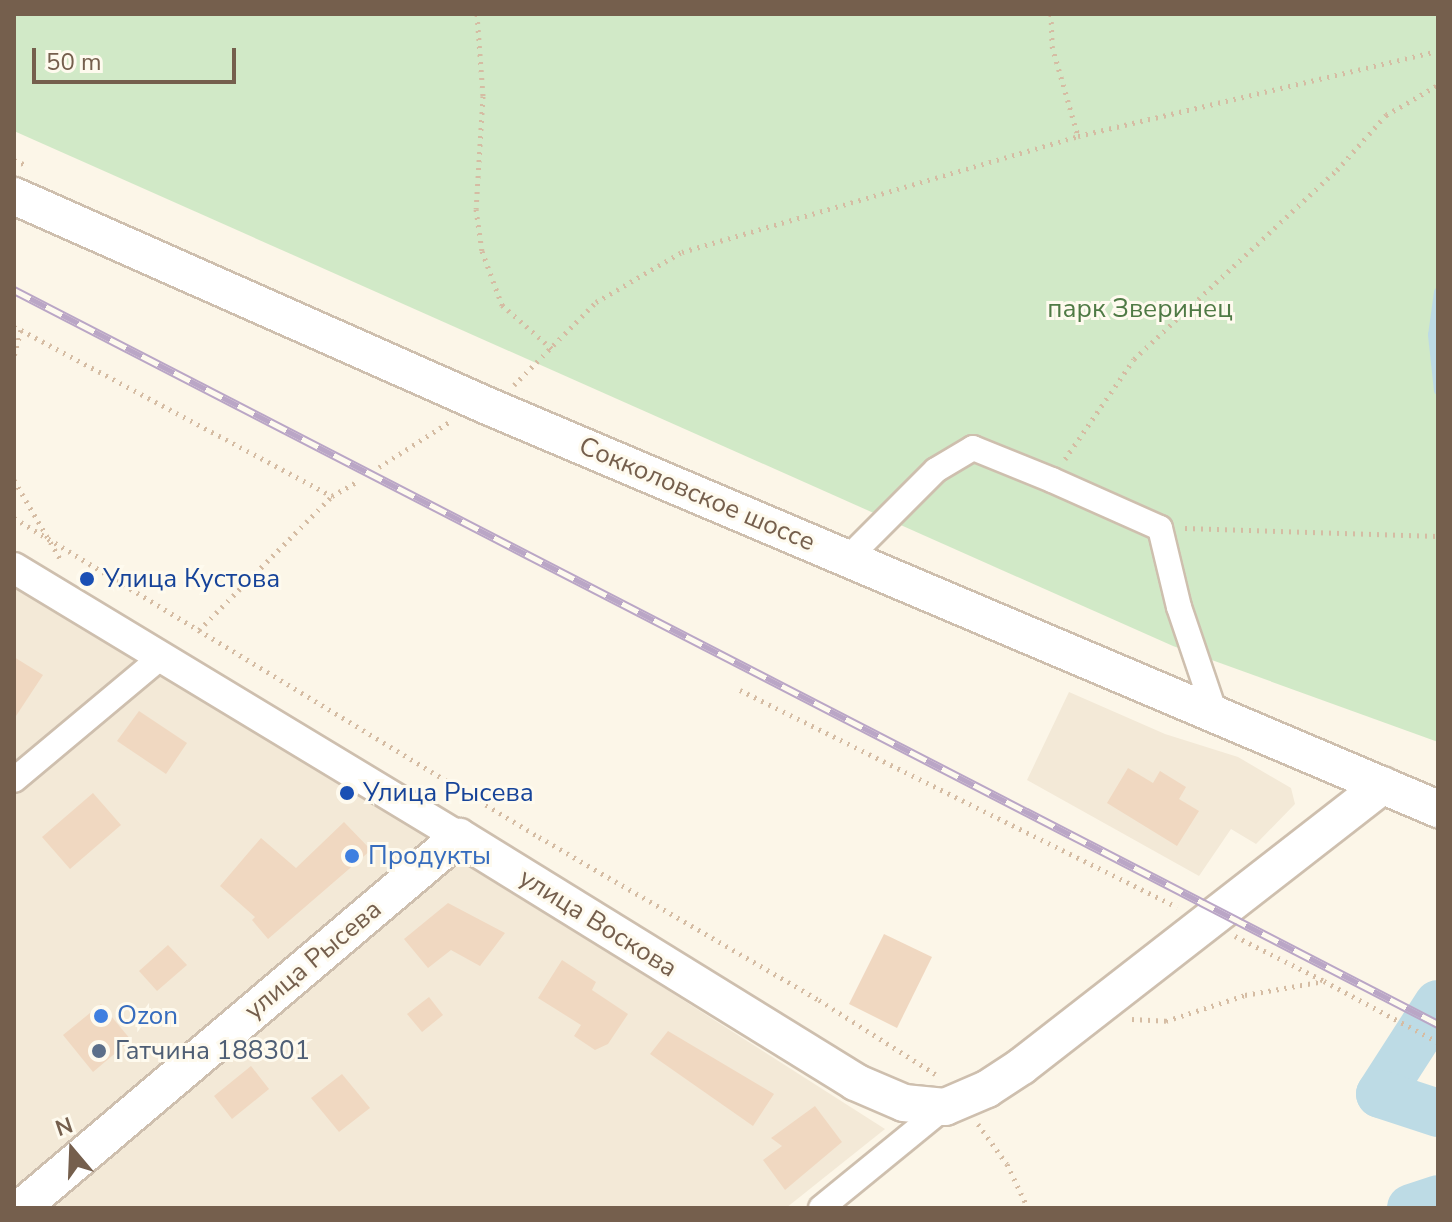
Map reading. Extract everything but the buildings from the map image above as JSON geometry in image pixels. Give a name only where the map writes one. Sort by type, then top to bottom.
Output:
[{"type":"main road","name":"Сокколовское шоссе","points":[[14,196],[490,407],[1438,809]]},
{"type":"main road","points":[[953,1104],[987,1089],[1049,1046],[1203,921],[1383,785]]},
{"type":"main road","name":"улица Воскова","points":[[459,837],[855,1082],[904,1103],[953,1104]]},
{"type":"main road","name":"улица Рысева","points":[[21,1208],[459,837]]},
{"type":"street","points":[[848,558],[936,470],[973,448],[1052,480],[1160,528],[1179,607],[1216,716]]},
{"type":"street","name":"улица Воскова","points":[[14,568],[459,837]]},
{"type":"street","points":[[14,780],[160,658]]},
{"type":"street","points":[[904,1103],[904,1140]]},
{"type":"street","points":[[821,1208],[953,1104]]},
{"type":"path","points":[[477,14],[483,96],[476,209],[482,251],[502,305],[552,349]]},
{"type":"path","points":[[1051,14],[1052,46],[1078,136]]},
{"type":"path","points":[[379,467],[461,415],[490,407],[552,349],[596,302],[682,252],[1078,136],[1438,51]]},
{"type":"path","points":[[1052,480],[1134,359],[1337,170],[1386,115],[1438,85]]},
{"type":"path","points":[[14,327],[332,496]]},
{"type":"path","points":[[14,357],[21,330]]},
{"type":"path","points":[[14,480],[42,535]]},
{"type":"path","points":[[199,630],[332,496],[356,482]]},
{"type":"path","points":[[14,518],[819,1000],[934,1074],[953,1104],[1007,1164],[1028,1208]]},
{"type":"path","points":[[1160,528],[1438,536]]},
{"type":"path","points":[[740,690],[1324,981],[1438,1042]]},
{"type":"path","points":[[1120,1018],[1166,1021],[1245,995],[1324,981]]},
{"type":"shaded area","points":[[14,573],[885,1129],[786,1208],[14,1208]]},
{"type":"shaded area","points":[[1069,692],[1165,734],[1238,757],[1291,788],[1295,804],[1256,844],[1231,829],[1199,876],[1027,780]]},
{"type":"green space","name":"парк Зверинец","points":[[14,14],[1438,14],[1438,742],[1173,646],[14,131]]},
{"type":"waterway","points":[[1438,292],[1432,335],[1438,391]]},
{"type":"waterway","points":[[1438,1004],[1380,1094],[1438,1113]]},
{"type":"waterway","points":[[1411,1208],[1438,1199]]},
{"type":"railway","points":[[14,290],[1438,1024]]},
{"type":"place","name":"Улица Кустова","points":[[87,579]]},
{"type":"place","name":"Улица Рысева","points":[[347,793]]},
{"type":"place","name":"Продукты","points":[[352,856]]},
{"type":"place","name":"Ozon","points":[[101,1016]]},
{"type":"place","name":"Гатчина 188301","points":[[99,1051]]}]
